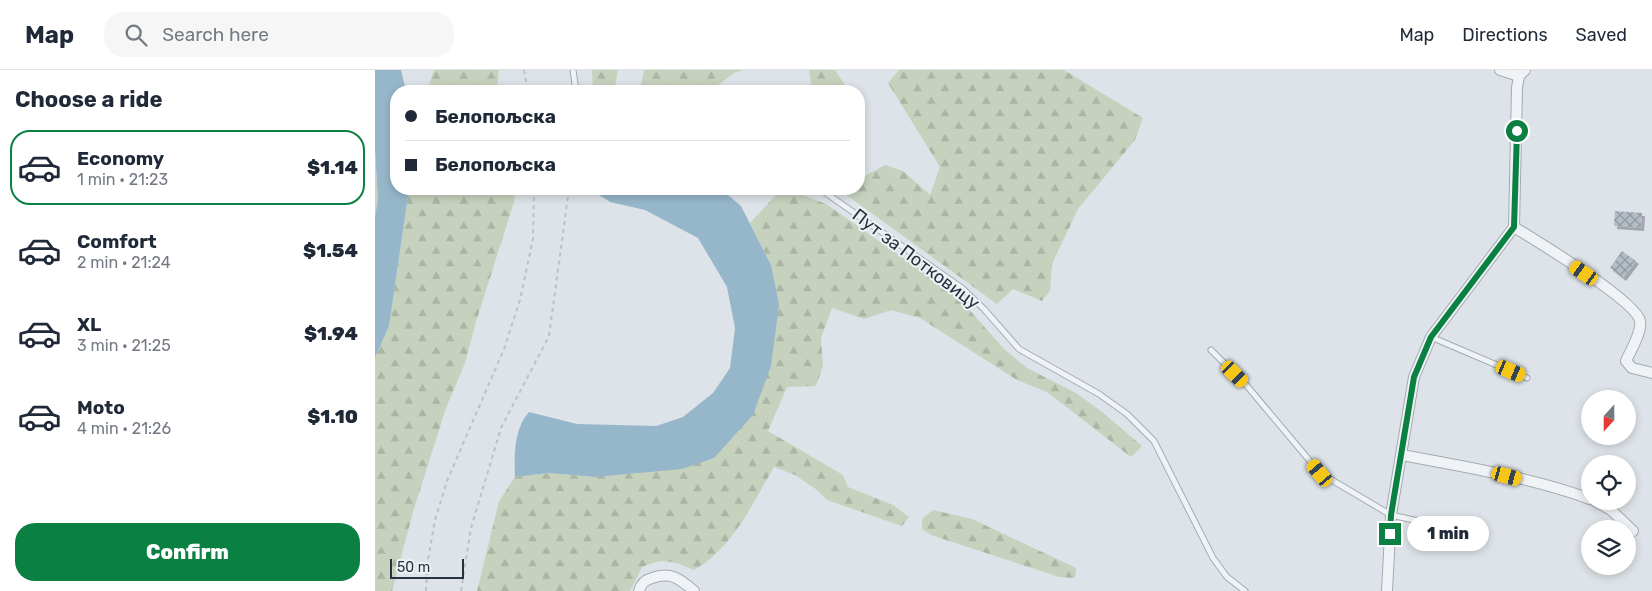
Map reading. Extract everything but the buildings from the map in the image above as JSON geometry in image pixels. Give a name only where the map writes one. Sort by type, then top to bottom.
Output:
[{"type":"street","points":[[1387,591],[1391,515],[1403,455],[1414,377],[1431,337],[1514,227],[1522,73],[1500,70]]},
{"type":"street","points":[[1514,227],[1607,289],[1637,314],[1641,326],[1626,361],[1632,368],[1652,373]]},
{"type":"street","points":[[1403,455],[1494,472],[1551,486],[1581,496]]},
{"type":"street","points":[[1611,510],[1621,520]]},
{"type":"street","points":[[639,591],[647,579],[669,574],[681,580],[694,591]]},
{"type":"lane","points":[[571,70],[575,85]]},
{"type":"lane","name":"Пут за Потковицу","points":[[829,195],[962,288],[984,309],[1019,349],[1099,394],[1127,414],[1154,442],[1213,558],[1227,577],[1245,591]]},
{"type":"lane","points":[[1431,337],[1527,378]]},
{"type":"lane","points":[[1211,350],[1247,386],[1320,473],[1391,515],[1467,532]]},
{"type":"path","points":[[525,70],[527,85]]},
{"type":"path","points":[[426,591],[428,560],[435,520],[447,481],[504,349],[520,300],[533,239],[534,195]]},
{"type":"path","points":[[461,591],[471,528],[501,428],[549,336],[568,195]]},
{"type":"green space","points":[[434,70],[499,70],[498,85],[429,85]]},
{"type":"green space","points":[[592,70],[618,70],[615,85],[593,85]]},
{"type":"green space","points":[[644,70],[743,70],[734,73],[718,85],[641,85]]},
{"type":"green space","points":[[809,70],[835,70],[845,85],[811,85]]},
{"type":"green space","points":[[899,70],[1064,70],[1143,118],[1135,140],[1078,209],[1052,264],[1050,291],[1042,301],[1013,289],[997,304],[847,195],[865,195],[865,176],[885,165],[903,171],[930,195],[940,167],[888,83]]},
{"type":"green space","points":[[375,150],[378,199],[375,217]]},
{"type":"green space","points":[[408,195],[515,195],[465,363],[446,408],[413,512],[392,591],[375,591],[375,358],[389,326]]},
{"type":"green space","points":[[776,195],[803,195],[826,204],[942,285],[966,306],[1004,349],[1027,368],[1076,393],[1101,411],[1142,446],[1131,457],[1047,392],[1017,380],[920,318],[891,310],[864,319],[832,308],[821,338],[823,366],[816,386],[787,387],[768,431],[843,475],[848,487],[893,505],[909,517],[902,526],[827,500],[817,490],[795,475],[774,467],[731,537],[708,561],[694,570],[668,561],[656,562],[642,567],[630,591],[477,591],[499,501],[515,477],[549,473],[595,477],[714,458],[771,265],[750,223]]},
{"type":"green space","points":[[933,510],[972,519],[1076,568],[1075,578],[1059,577],[931,535],[922,529],[922,519]]},
{"type":"water","points":[[375,70],[401,70],[405,85],[390,85],[390,195],[408,195],[389,326],[375,358],[375,217],[378,199],[375,150]]},
{"type":"water","points":[[599,195],[728,195],[741,206],[771,265],[779,305],[771,366],[753,415],[714,458],[682,469],[595,477],[549,473],[515,477],[516,442],[520,426],[529,412],[577,424],[656,426],[683,417],[713,393],[730,368],[735,328],[727,287],[698,238],[645,210],[610,202]]},
{"type":"route","points":[[1390,534],[1391,515],[1403,455],[1414,377],[1425,347],[1455,303],[1514,227],[1517,131]]}]
